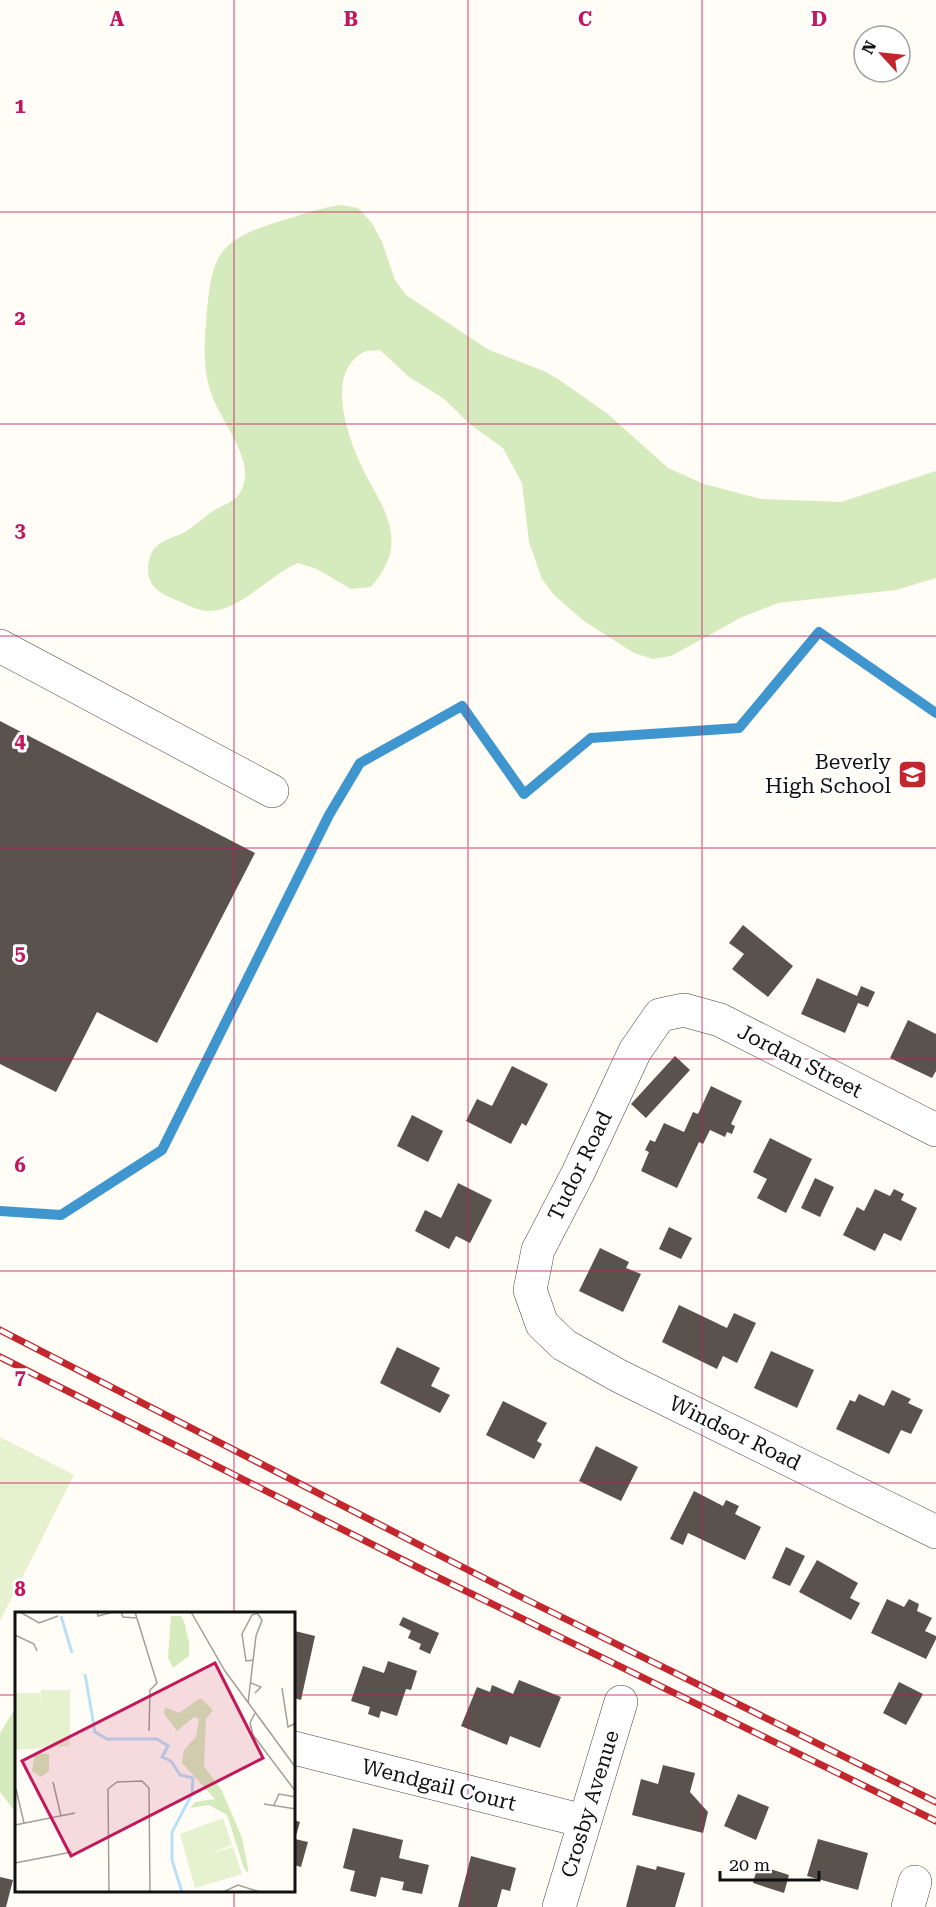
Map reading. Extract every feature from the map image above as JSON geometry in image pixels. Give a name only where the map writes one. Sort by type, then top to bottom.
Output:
[{"type":"street","points":[[0,646],[272,791]]},
{"type":"street","name":"Jordan Street","points":[[660,1015],[684,1010],[720,1020],[936,1130]]},
{"type":"street","name":"Tudor Road","points":[[542,1324],[530,1290],[538,1250],[578,1173],[635,1051],[660,1015]]},
{"type":"street","name":"Windsor Road","points":[[542,1324],[564,1345],[619,1376],[936,1532]]},
{"type":"street","name":"Crosby Avenue","points":[[559,1907],[621,1702]]},
{"type":"street","name":"Wendgail Court","points":[[296,1749],[584,1821]]},
{"type":"green space","points":[[341,205],[358,208],[372,223],[382,242],[395,280],[406,295],[489,350],[544,371],[561,381],[609,415],[668,468],[704,484],[761,499],[841,502],[936,471],[936,578],[896,590],[778,603],[742,617],[671,656],[653,659],[634,653],[584,621],[554,595],[542,579],[529,542],[522,483],[503,448],[471,425],[443,398],[409,377],[380,350],[364,352],[351,363],[345,375],[342,390],[345,421],[350,436],[360,463],[383,506],[391,534],[391,549],[387,562],[371,587],[351,589],[317,569],[298,563],[233,605],[223,609],[201,610],[161,593],[154,587],[148,575],[149,562],[154,550],[162,542],[185,532],[210,513],[233,500],[241,491],[245,477],[242,458],[213,398],[206,370],[208,300],[211,281],[220,255],[241,236],[280,221]]},
{"type":"green space","points":[[0,1437],[74,1475],[0,1621]]},
{"type":"green space","points":[[15,1709],[15,1812],[0,1792],[0,1733]]},
{"type":"building","points":[[0,721],[255,853],[157,1043],[97,1012],[56,1092],[0,1064]]},
{"type":"building","points":[[743,925],[793,966],[768,997],[732,969],[744,954],[729,943]]},
{"type":"building","points":[[817,978],[857,996],[861,986],[875,992],[868,1007],[858,1003],[845,1033],[801,1014]]},
{"type":"building","points":[[908,1020],[936,1034],[936,1071],[932,1078],[890,1058]]},
{"type":"building","points":[[675,1056],[690,1070],[646,1118],[631,1104]]},
{"type":"building","points":[[512,1066],[548,1084],[526,1126],[522,1123],[511,1144],[466,1121],[477,1099],[492,1106]]},
{"type":"building","points":[[711,1086],[742,1101],[731,1124],[735,1126],[732,1134],[727,1132],[725,1137],[710,1130],[703,1144],[699,1142],[677,1188],[641,1171],[649,1152],[645,1150],[650,1140],[655,1142],[664,1123],[684,1132],[693,1112],[698,1114]]},
{"type":"building","points":[[412,1115],[443,1131],[428,1162],[397,1146]]},
{"type":"building","points":[[770,1138],[812,1159],[786,1213],[757,1198],[767,1179],[753,1172]]},
{"type":"building","points":[[815,1178],[834,1187],[820,1217],[801,1208]]},
{"type":"building","points":[[458,1183],[492,1200],[470,1243],[456,1236],[449,1249],[415,1231],[425,1210],[441,1218]]},
{"type":"building","points":[[875,1189],[890,1196],[894,1189],[904,1194],[901,1200],[917,1208],[901,1241],[884,1233],[875,1251],[843,1235],[857,1207],[864,1211]]},
{"type":"building","points":[[669,1227],[692,1238],[681,1259],[659,1249]]},
{"type":"building","points":[[600,1248],[629,1262],[626,1268],[641,1274],[623,1312],[579,1291]]},
{"type":"building","points":[[679,1305],[727,1328],[734,1313],[756,1323],[737,1363],[723,1356],[717,1369],[662,1342]]},
{"type":"building","points":[[397,1347],[440,1368],[431,1386],[450,1395],[440,1413],[380,1383]]},
{"type":"building","points":[[771,1351],[814,1370],[797,1408],[754,1388]]},
{"type":"building","points":[[892,1390],[911,1399],[908,1403],[923,1410],[911,1434],[901,1430],[889,1454],[836,1429],[850,1400],[855,1402],[859,1394],[884,1406]]},
{"type":"building","points":[[503,1401],[547,1423],[537,1441],[542,1444],[534,1459],[486,1435]]},
{"type":"building","points":[[596,1446],[638,1467],[621,1501],[579,1481]]},
{"type":"building","points":[[694,1491],[723,1506],[726,1500],[739,1506],[735,1514],[761,1527],[745,1560],[688,1533],[683,1545],[670,1539]]},
{"type":"building","points":[[786,1547],[805,1556],[790,1586],[772,1578]]},
{"type":"building","points":[[817,1560],[858,1583],[850,1598],[860,1603],[851,1620],[799,1592]]},
{"type":"building","points":[[887,1599],[904,1607],[909,1599],[919,1604],[917,1611],[932,1618],[925,1631],[936,1636],[936,1639],[926,1659],[871,1633]]},
{"type":"building","points":[[403,1617],[439,1633],[430,1654],[419,1649],[421,1644],[408,1638],[411,1631],[399,1625]]},
{"type":"building","points":[[296,1631],[315,1636],[301,1700],[296,1699]]},
{"type":"building","points":[[388,1661],[417,1671],[411,1690],[406,1689],[397,1716],[381,1711],[379,1718],[368,1714],[370,1707],[351,1701],[363,1666],[384,1673]]},
{"type":"building","points":[[519,1680],[561,1697],[540,1748],[510,1736],[507,1745],[461,1726],[477,1687],[490,1692],[492,1685],[513,1694]]},
{"type":"building","points":[[899,1682],[923,1694],[906,1725],[883,1713]]},
{"type":"building","points":[[663,1765],[695,1773],[690,1792],[708,1812],[703,1833],[632,1815],[641,1779],[658,1784]]},
{"type":"building","points":[[738,1794],[769,1807],[756,1840],[724,1826]]},
{"type":"building","points":[[296,1821],[300,1822],[296,1836]]},
{"type":"building","points":[[353,1828],[403,1840],[399,1858],[429,1865],[422,1894],[402,1890],[404,1882],[381,1877],[376,1897],[350,1891],[355,1871],[343,1868]]},
{"type":"building","points":[[296,1839],[308,1842],[301,1867],[296,1866]]},
{"type":"building","points":[[818,1839],[868,1853],[858,1890],[807,1876]]},
{"type":"building","points":[[471,1856],[516,1868],[510,1891],[502,1889],[497,1907],[458,1907]]},
{"type":"building","points":[[637,1865],[656,1870],[657,1866],[685,1873],[675,1907],[626,1907]]},
{"type":"building","points":[[758,1865],[789,1875],[784,1893],[753,1883]]},
{"type":"building","points":[[0,1877],[13,1880],[6,1907],[0,1907]]},
{"type":"waterway","points":[[0,1211],[61,1215],[162,1150],[329,815],[360,763],[462,706],[524,794],[591,738],[739,728],[819,632],[936,713]]},
{"type":"railway","points":[[0,1330],[517,1595],[936,1802]]},
{"type":"railway","points":[[0,1357],[431,1574],[936,1821]]},
{"type":"place","name":"Beverly High School","points":[[912,774]]}]
